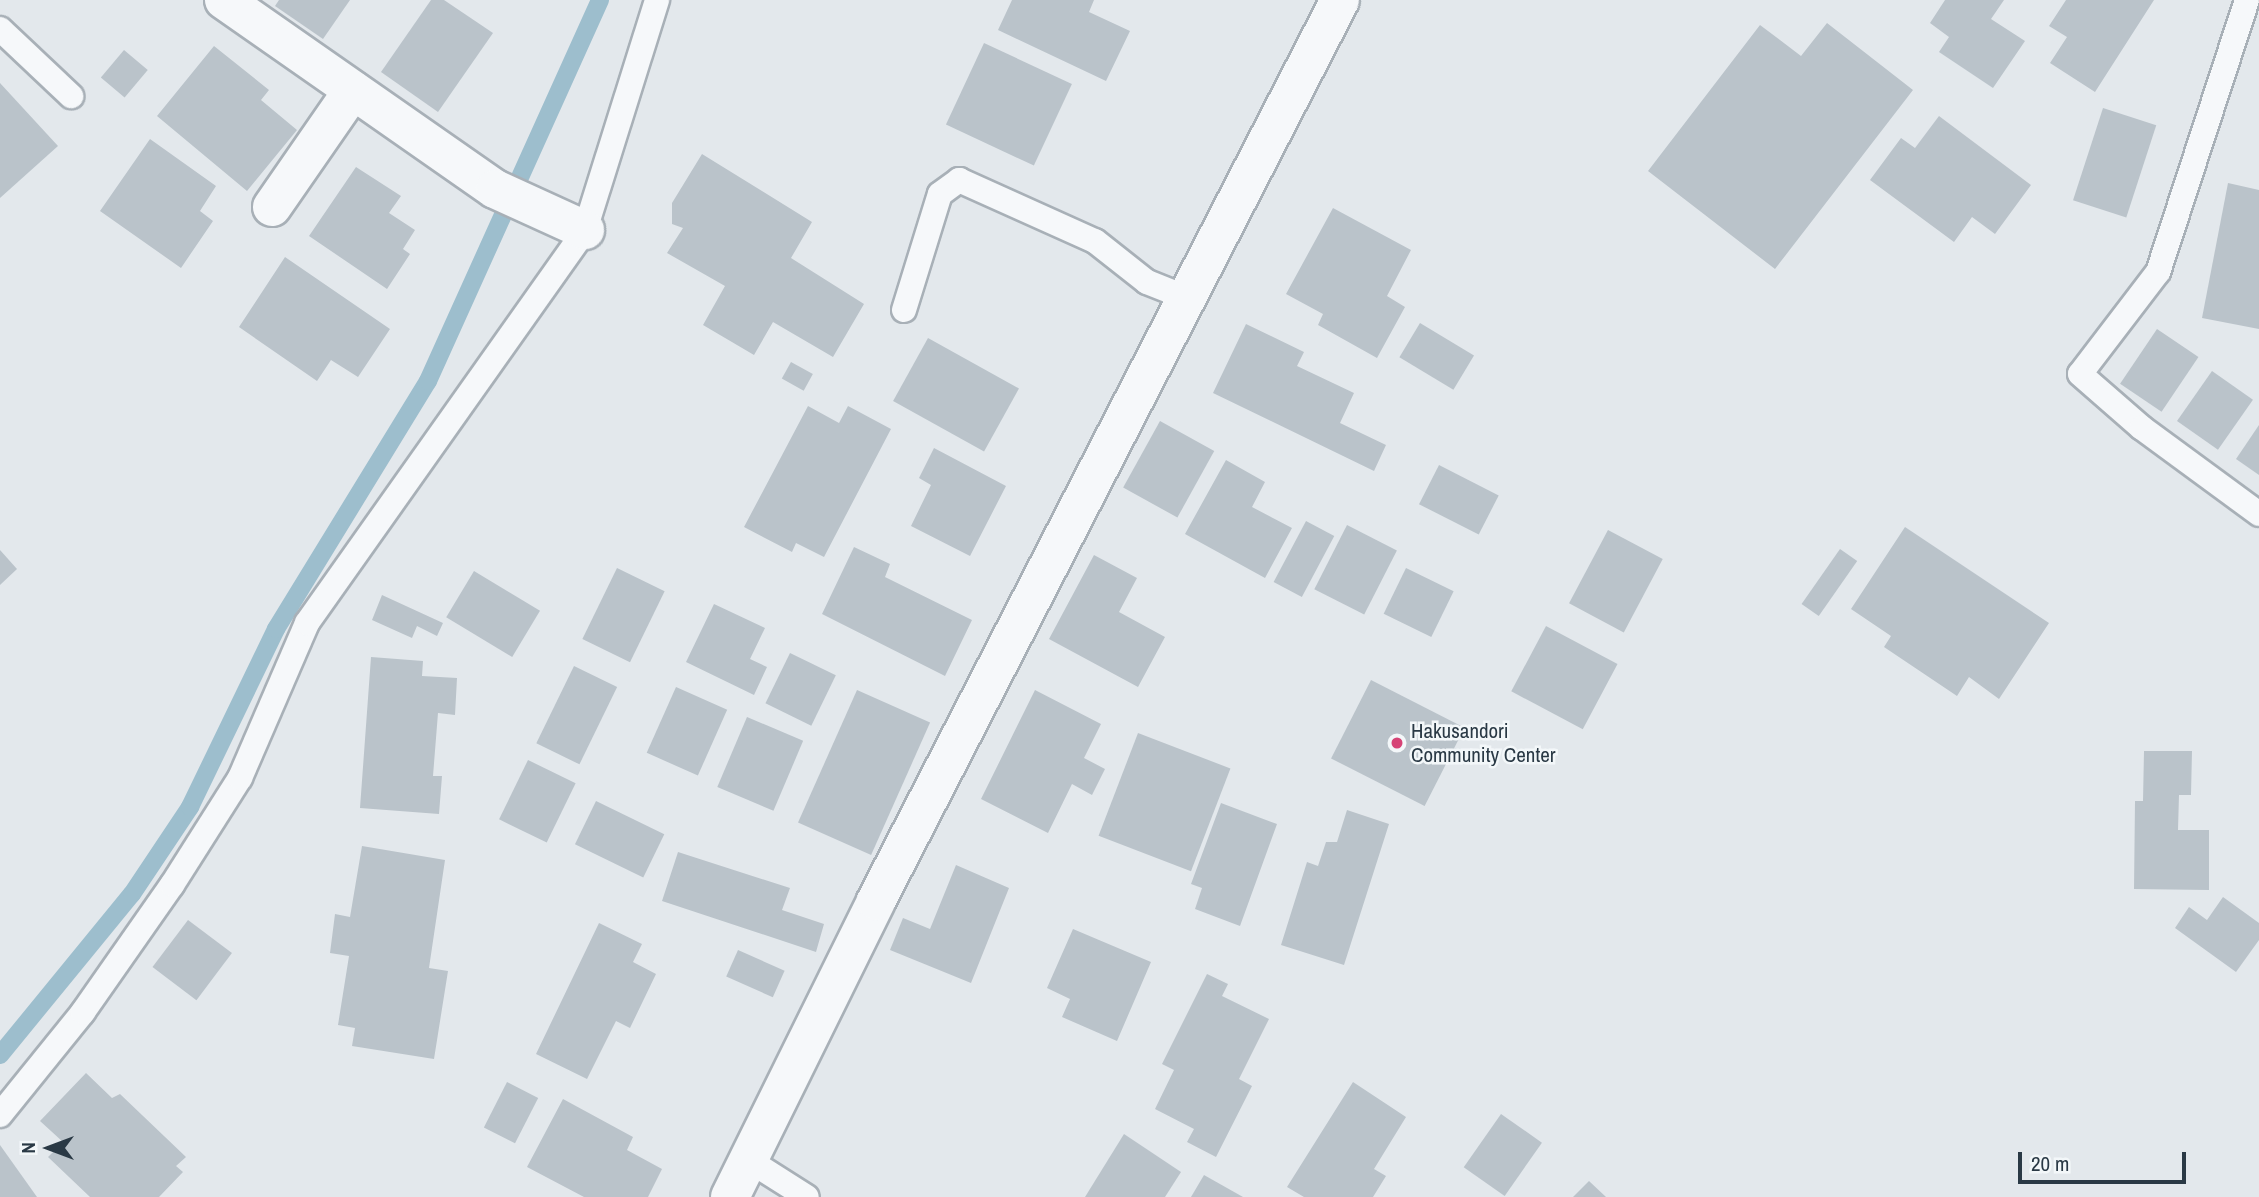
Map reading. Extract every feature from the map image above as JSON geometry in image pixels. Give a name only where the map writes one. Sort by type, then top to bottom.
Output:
[{"type":"street","points":[[730,1197],[876,901],[1340,0]]},
{"type":"street","points":[[233,3],[495,189],[527,207],[585,230]]},
{"type":"street","points":[[272,207],[353,90]]},
{"type":"lane","points":[[0,1115],[83,1012],[172,884],[240,778],[307,623],[585,230],[657,0]]},
{"type":"lane","points":[[2247,0],[2158,272],[2080,374],[2142,428],[2259,514]]},
{"type":"lane","points":[[0,29],[71,96]]},
{"type":"lane","points":[[904,310],[940,194],[959,180],[1095,241],[1147,282],[1188,298]]},
{"type":"lane","points":[[750,1161],[807,1197]]},
{"type":"building","points":[[279,0],[350,0],[323,39],[275,6]]},
{"type":"building","points":[[431,0],[444,0],[493,33],[438,112],[381,72]]},
{"type":"building","points":[[1012,0],[1094,0],[1089,12],[1130,31],[1106,81],[998,30]]},
{"type":"building","points":[[1945,0],[2004,0],[1991,19],[2025,41],[1993,88],[1939,52],[1949,37],[1930,23]]},
{"type":"building","points":[[2066,0],[2154,0],[2095,92],[2050,63],[2067,37],[2049,26]]},
{"type":"building","points":[[1827,23],[1913,90],[1775,269],[1648,171],[1760,25],[1801,56]]},
{"type":"building","points":[[984,43],[1072,84],[1034,166],[946,125]]},
{"type":"building","points":[[214,46],[269,90],[261,100],[297,130],[247,191],[157,116]]},
{"type":"building","points":[[124,50],[148,70],[125,98],[101,78]]},
{"type":"building","points":[[0,83],[58,146],[0,198]]},
{"type":"building","points":[[2103,108],[2156,125],[2126,218],[2073,200]]},
{"type":"building","points":[[1939,116],[2031,185],[1995,234],[1972,217],[1954,242],[1870,180],[1901,138],[1915,148]]},
{"type":"building","points":[[150,139],[216,186],[200,211],[213,221],[181,268],[100,211]]},
{"type":"building","points":[[702,154],[812,222],[791,258],[864,304],[833,357],[773,322],[754,355],[703,325],[725,286],[667,253],[683,228],[672,224],[672,203]]},
{"type":"building","points":[[356,167],[401,196],[389,213],[415,230],[403,249],[410,254],[387,289],[309,236]]},
{"type":"building","points":[[2228,183],[2259,190],[2259,329],[2202,318]]},
{"type":"building","points":[[1333,208],[1411,250],[1387,296],[1405,307],[1377,358],[1318,325],[1323,314],[1286,294]]},
{"type":"building","points":[[285,257],[390,329],[358,377],[331,360],[317,381],[239,327]]},
{"type":"building","points":[[1420,323],[1474,355],[1453,390],[1399,357]]},
{"type":"building","points":[[1246,324],[1304,352],[1297,366],[1354,393],[1340,423],[1386,445],[1374,471],[1213,393]]},
{"type":"building","points":[[2157,329],[2198,357],[2162,412],[2120,384]]},
{"type":"building","points":[[928,338],[1019,388],[984,451],[893,401]]},
{"type":"building","points":[[791,362],[813,374],[804,391],[782,379]]},
{"type":"building","points":[[2212,371],[2253,400],[2218,450],[2177,421]]},
{"type":"building","points":[[808,406],[839,423],[848,406],[891,429],[824,557],[796,543],[792,552],[744,527]]},
{"type":"building","points":[[1160,421],[1214,451],[1177,518],[1123,487]]},
{"type":"building","points":[[2259,425],[2259,475],[2236,459]]},
{"type":"building","points":[[934,448],[1006,486],[970,556],[911,526],[931,485],[919,478]]},
{"type":"building","points":[[1226,460],[1265,482],[1252,507],[1292,528],[1265,578],[1185,534]]},
{"type":"building","points":[[1439,465],[1499,495],[1479,535],[1419,504]]},
{"type":"building","points":[[1306,521],[1334,536],[1302,597],[1274,582]]},
{"type":"building","points":[[1347,525],[1397,550],[1364,615],[1314,589]]},
{"type":"building","points":[[1905,527],[2049,623],[1999,699],[1969,677],[1957,696],[1884,647],[1891,636],[1851,609]]},
{"type":"building","points":[[1608,530],[1663,559],[1624,632],[1569,603]]},
{"type":"building","points":[[854,547],[890,564],[885,577],[972,620],[945,676],[822,614]]},
{"type":"building","points":[[1840,549],[1857,561],[1819,616],[1802,604]]},
{"type":"building","points":[[0,550],[17,569],[0,585]]},
{"type":"building","points":[[1094,555],[1137,578],[1119,612],[1165,637],[1138,687],[1049,639]]},
{"type":"building","points":[[617,568],[665,591],[630,662],[582,639]]},
{"type":"building","points":[[1406,568],[1454,591],[1431,637],[1384,614]]},
{"type":"building","points":[[474,571],[540,611],[512,657],[446,617]]},
{"type":"building","points":[[382,595],[443,623],[437,636],[417,626],[412,638],[372,620]]},
{"type":"building","points":[[714,604],[765,628],[750,659],[767,667],[754,695],[686,662]]},
{"type":"building","points":[[1546,626],[1618,664],[1583,729],[1511,691]]},
{"type":"building","points":[[790,653],[836,675],[811,726],[765,703]]},
{"type":"building","points":[[371,657],[423,661],[422,676],[457,678],[455,715],[438,713],[433,776],[442,776],[439,814],[360,808]]},
{"type":"building","points":[[574,666],[617,687],[579,764],[536,743]]},
{"type":"building","name":"Hakusandori Community Center","points":[[1371,680],[1465,728],[1425,806],[1331,758]]},
{"type":"building","points":[[676,687],[727,710],[698,776],[647,753]]},
{"type":"building","points":[[857,690],[930,723],[871,855],[798,822]]},
{"type":"building","points":[[1035,690],[1101,724],[1084,758],[1105,769],[1092,795],[1072,784],[1048,833],[981,799]]},
{"type":"building","points":[[747,717],[803,741],[773,811],[717,787]]},
{"type":"building","points":[[1138,733],[1230,768],[1191,871],[1099,836]]},
{"type":"building","points":[[2144,751],[2192,751],[2191,795],[2179,795],[2178,830],[2209,830],[2209,890],[2134,889],[2135,801],[2143,801]]},
{"type":"building","points":[[528,760],[576,783],[547,843],[499,819]]},
{"type":"building","points":[[596,801],[664,834],[643,877],[575,844]]},
{"type":"building","points":[[1221,803],[1277,824],[1240,926],[1195,909],[1202,888],[1191,884]]},
{"type":"building","points":[[1347,810],[1389,824],[1344,965],[1281,945],[1307,862],[1318,866],[1326,842],[1337,842]]},
{"type":"building","points":[[362,846],[445,860],[429,968],[448,971],[434,1059],[352,1046],[355,1028],[338,1025],[349,956],[330,953],[335,914],[350,917]]},
{"type":"building","points":[[678,852],[790,888],[782,910],[824,924],[816,952],[662,901]]},
{"type":"building","points":[[956,865],[1009,888],[971,983],[890,950],[903,918],[930,929]]},
{"type":"building","points":[[2223,897],[2259,923],[2259,940],[2236,972],[2175,928],[2189,907],[2207,920]]},
{"type":"building","points":[[188,920],[232,953],[196,1000],[152,967]]},
{"type":"building","points":[[599,923],[642,944],[633,962],[656,974],[630,1028],[616,1021],[587,1079],[536,1054]]},
{"type":"building","points":[[1073,929],[1151,962],[1117,1041],[1062,1017],[1070,999],[1047,988]]},
{"type":"building","points":[[738,950],[785,971],[773,997],[726,976]]},
{"type":"building","points":[[1207,974],[1228,984],[1222,996],[1269,1019],[1239,1079],[1252,1086],[1216,1157],[1187,1142],[1194,1129],[1155,1109],[1174,1070],[1162,1064]]},
{"type":"building","points":[[86,1073],[112,1098],[120,1094],[186,1157],[176,1166],[183,1172],[159,1197],[90,1197],[48,1157],[63,1142],[40,1121]]},
{"type":"building","points":[[507,1082],[538,1098],[515,1143],[484,1127]]},
{"type":"building","points":[[1353,1082],[1406,1117],[1374,1169],[1386,1176],[1373,1197],[1304,1197],[1287,1187]]},
{"type":"building","points":[[563,1099],[633,1137],[627,1150],[662,1169],[648,1197],[584,1197],[527,1167]]},
{"type":"building","points":[[1501,1114],[1542,1143],[1505,1196],[1464,1167]]},
{"type":"building","points":[[1124,1134],[1181,1172],[1165,1197],[1085,1197]]},
{"type":"building","points":[[0,1145],[37,1197],[0,1197]]},
{"type":"building","points":[[1204,1175],[1243,1197],[1191,1197]]},
{"type":"building","points":[[1589,1181],[1606,1197],[1573,1197]]},
{"type":"waterway","points":[[0,1055],[132,894],[190,807],[276,629],[428,381],[600,0]]},
{"type":"place","name":"Hakusandori Community Center","points":[[1397,743]]}]
